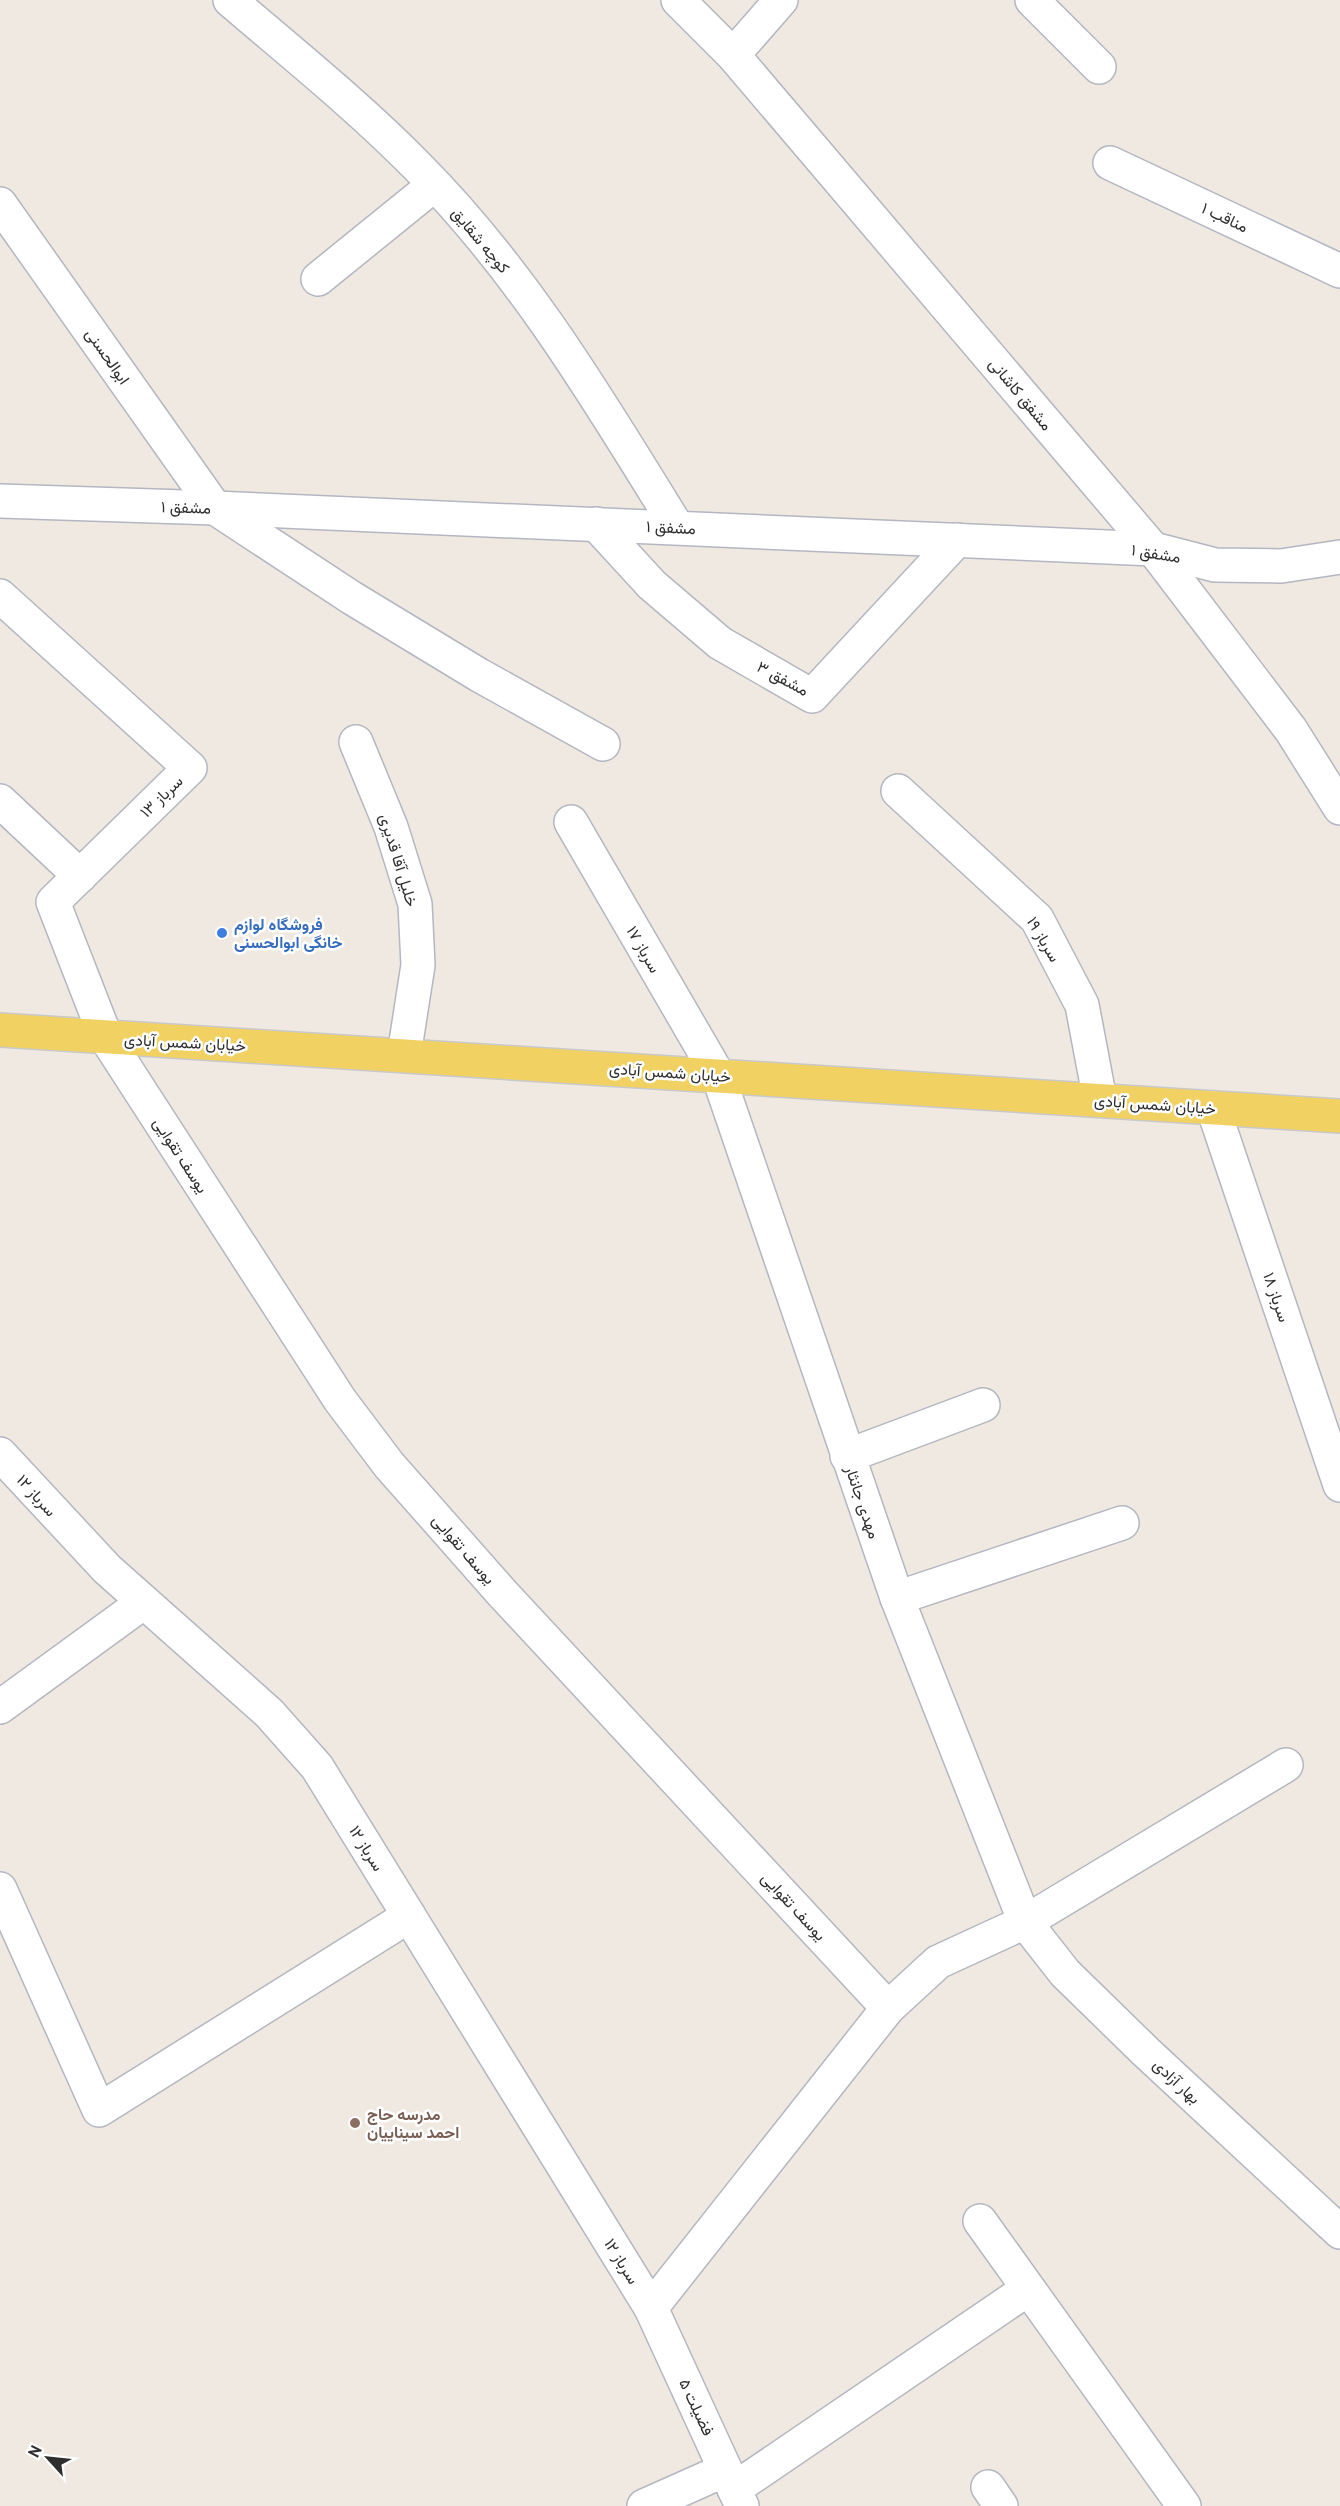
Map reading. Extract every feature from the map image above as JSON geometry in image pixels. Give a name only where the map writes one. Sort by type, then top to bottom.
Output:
[{"type":"main road","name":"خیابان شمس آبادی","points":[[0,1030],[1340,1116]]},
{"type":"street","name":"کوچه شقایق","points":[[230,0],[351,106],[434,185],[501,261],[561,342],[677,527]]},
{"type":"street","name":"مشفق کاشانی","points":[[678,0],[733,55],[1153,549],[1291,730],[1340,808]]},
{"type":"street","points":[[733,55],[781,0]]},
{"type":"street","points":[[1032,0],[1099,68]]},
{"type":"street","name":"مناقب ۱","points":[[1110,163],[1340,271]]},
{"type":"street","points":[[318,279],[434,185]]},
{"type":"street","name":"ابوالحسنی","points":[[0,204],[215,508]]},
{"type":"street","name":"مشفق ۱","points":[[0,501],[677,527],[1153,549],[1215,565],[1281,566],[1340,557]]},
{"type":"street","points":[[215,508],[352,598],[479,675],[603,744]]},
{"type":"street","name":"مشفق ۳","points":[[596,524],[652,585],[720,643],[812,696],[957,540]]},
{"type":"street","name":"سرباز ۱۳","points":[[0,596],[189,768],[53,902],[106,1038]]},
{"type":"street","name":"خلیل آقا قدیری","points":[[356,742],[391,827],[416,904],[418,965],[404,1055]]},
{"type":"street","name":"سرباز ۱۹","points":[[898,791],[1037,919],[1082,1005],[1100,1100]]},
{"type":"street","points":[[0,801],[80,876]]},
{"type":"street","name":"سرباز ۱۷","points":[[571,822],[718,1075]]},
{"type":"street","name":"یوسف تقوایی","points":[[106,1038],[340,1400],[389,1465],[511,1602],[888,2008]]},
{"type":"street","name":"مهدی جانثار","points":[[718,1075],[897,1598],[1025,1922]]},
{"type":"street","name":"سرباز ۱۸","points":[[1213,1108],[1340,1485]]},
{"type":"street","points":[[847,1456],[983,1405]]},
{"type":"street","name":"سرباز ۱۲","points":[[0,1454],[67,1528],[144,1602],[268,1713],[317,1767],[651,2308]]},
{"type":"street","points":[[897,1598],[1122,1523]]},
{"type":"street","points":[[0,1707],[144,1602]]},
{"type":"street","points":[[651,2308],[888,2008],[938,1962],[1025,1922],[1286,1766]]},
{"type":"street","points":[[0,1889],[99,2110],[409,1916]]},
{"type":"street","name":"بهار آزادی","points":[[1025,1922],[1065,1973],[1130,2037],[1340,2232]]},
{"type":"street","points":[[980,2221],[1184,2506]]},
{"type":"street","points":[[644,2506],[734,2488],[1028,2289]]},
{"type":"street","name":"فضیلت ۵","points":[[651,2308],[734,2488]]},
{"type":"place","name":"فروشگاه لوازم خانگی ابوالحسنی","points":[[222,933]]},
{"type":"place","name":"مدرسه حاج احمد سیناییان","points":[[355,2123]]}]
